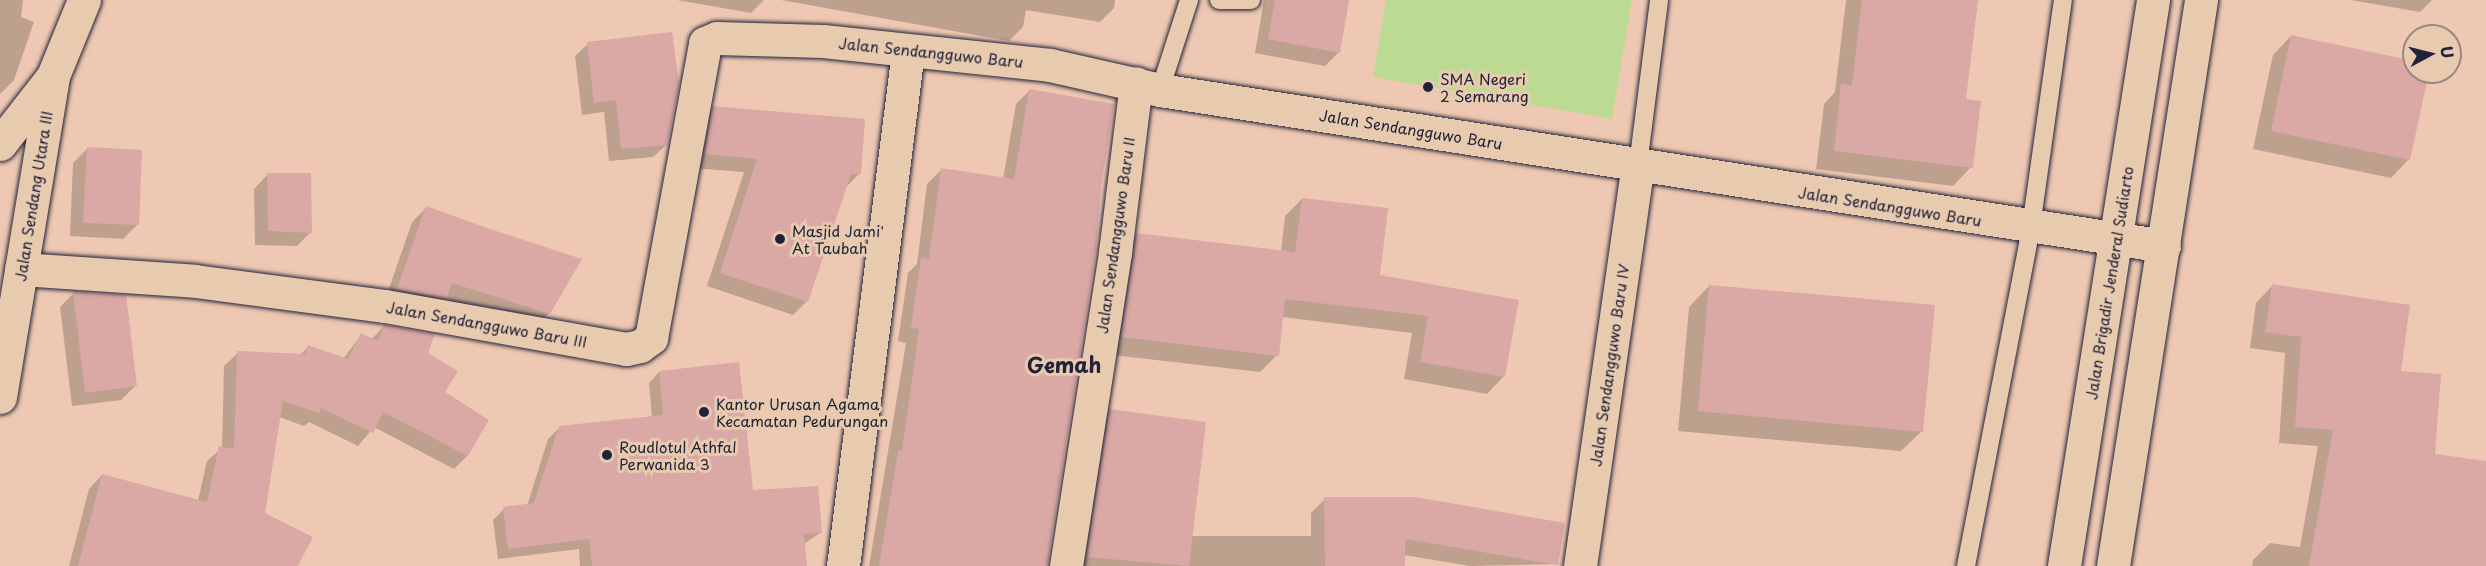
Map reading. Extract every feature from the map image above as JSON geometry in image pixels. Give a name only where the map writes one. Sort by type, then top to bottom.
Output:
[{"type":"street","name":"Jalan Sendang Utara III","points":[[0,397],[53,76],[84,0]]},
{"type":"street","name":"Jalan Brigadir Jenderal Sudiarto","points":[[2064,566],[2153,0]]},
{"type":"street","points":[[2113,566],[2201,0]]},
{"type":"street","name":"Jalan Sendangguwo Baru","points":[[705,43],[717,38],[823,41],[1050,65],[1148,86],[2116,241],[2164,246]]},
{"type":"street","name":"Jalan Sendangguwo Baru III","points":[[21,269],[195,281],[385,306],[626,349],[640,346],[651,338],[705,43]]},
{"type":"street","points":[[843,566],[908,51]]},
{"type":"street","points":[[0,144],[53,76]]},
{"type":"street","name":"Jalan Sendangguwo Baru II","points":[[1066,566],[1148,86]]},
{"type":"street","name":"Jalan Sendangguwo Baru IV","points":[[1580,566],[1638,165]]},
{"type":"lane","points":[[1148,86],[1189,0]]},
{"type":"lane","points":[[1219,0],[1251,0]]},
{"type":"lane","points":[[1638,165],[1659,0]]},
{"type":"lane","points":[[1966,566],[2031,227],[2062,0]]},
{"type":"green space","points":[[1386,0],[1632,0],[1612,119],[1373,77]]},
{"type":"building","points":[[1275,0],[1349,0],[1340,53],[1268,39]]},
{"type":"building","points":[[1862,0],[1978,0],[1966,99],[1981,101],[1973,168],[1834,151],[1841,84],[1852,85]]},
{"type":"building","points":[[672,32],[679,83],[667,145],[621,149],[616,100],[594,103],[587,42]]},
{"type":"building","points":[[2291,35],[2402,58],[2402,84],[2426,84],[2410,160],[2271,131]]},
{"type":"building","points":[[1029,89],[1114,104],[1101,187],[1096,249],[1047,566],[879,566],[898,451],[902,451],[919,329],[911,328],[921,258],[929,259],[941,168],[1014,179]]},
{"type":"building","points":[[712,106],[865,119],[861,174],[851,174],[808,302],[720,273],[757,159],[705,154]]},
{"type":"building","points":[[87,147],[142,150],[139,225],[83,223]]},
{"type":"building","points":[[267,173],[311,173],[312,233],[268,231]]},
{"type":"building","points":[[1302,198],[1388,208],[1380,275],[1519,300],[1505,377],[1420,362],[1428,316],[1285,299],[1279,356],[1121,337],[1136,233],[1295,252]]},
{"type":"building","points":[[426,206],[582,259],[550,314],[452,283],[447,298],[397,289]]},
{"type":"building","points":[[2272,284],[2410,305],[2401,371],[2441,374],[2435,454],[2486,461],[2486,566],[2309,566],[2333,430],[2295,427],[2301,337],[2265,332]]},
{"type":"building","points":[[1709,285],[1935,305],[1923,432],[1698,411]]},
{"type":"building","points":[[73,291],[126,295],[137,386],[85,393]]},
{"type":"building","points":[[384,325],[435,334],[428,353],[458,371],[445,392],[489,420],[468,456],[383,412],[373,433],[321,408],[319,413],[283,401],[265,513],[313,537],[298,566],[78,566],[102,474],[207,502],[219,446],[234,449],[237,351],[305,354],[308,345],[348,359],[361,333],[378,341]]},
{"type":"building","points":[[739,362],[753,490],[818,486],[822,533],[804,534],[807,566],[592,566],[589,539],[508,549],[503,507],[534,503],[559,426],[663,415],[659,371]]},
{"type":"building","points":[[1109,409],[1206,422],[1189,566],[1086,557]]},
{"type":"building","points":[[1324,497],[1415,497],[1565,523],[1558,565],[1405,539],[1405,566],[1325,566]]},
{"type":"place","name":"SMA Negeri 2 Semarang","points":[[1428,87]]},
{"type":"place","name":"Masjid Jami' At Taubah","points":[[780,239]]},
{"type":"place","name":"Kantor Urusan Agama Kecamatan Pedurungan","points":[[704,412]]},
{"type":"place","name":"Roudlotul Athfal Perwanida 3","points":[[607,455]]},
{"type":"district","name":"Gemah","points":[[1064,364]]}]
